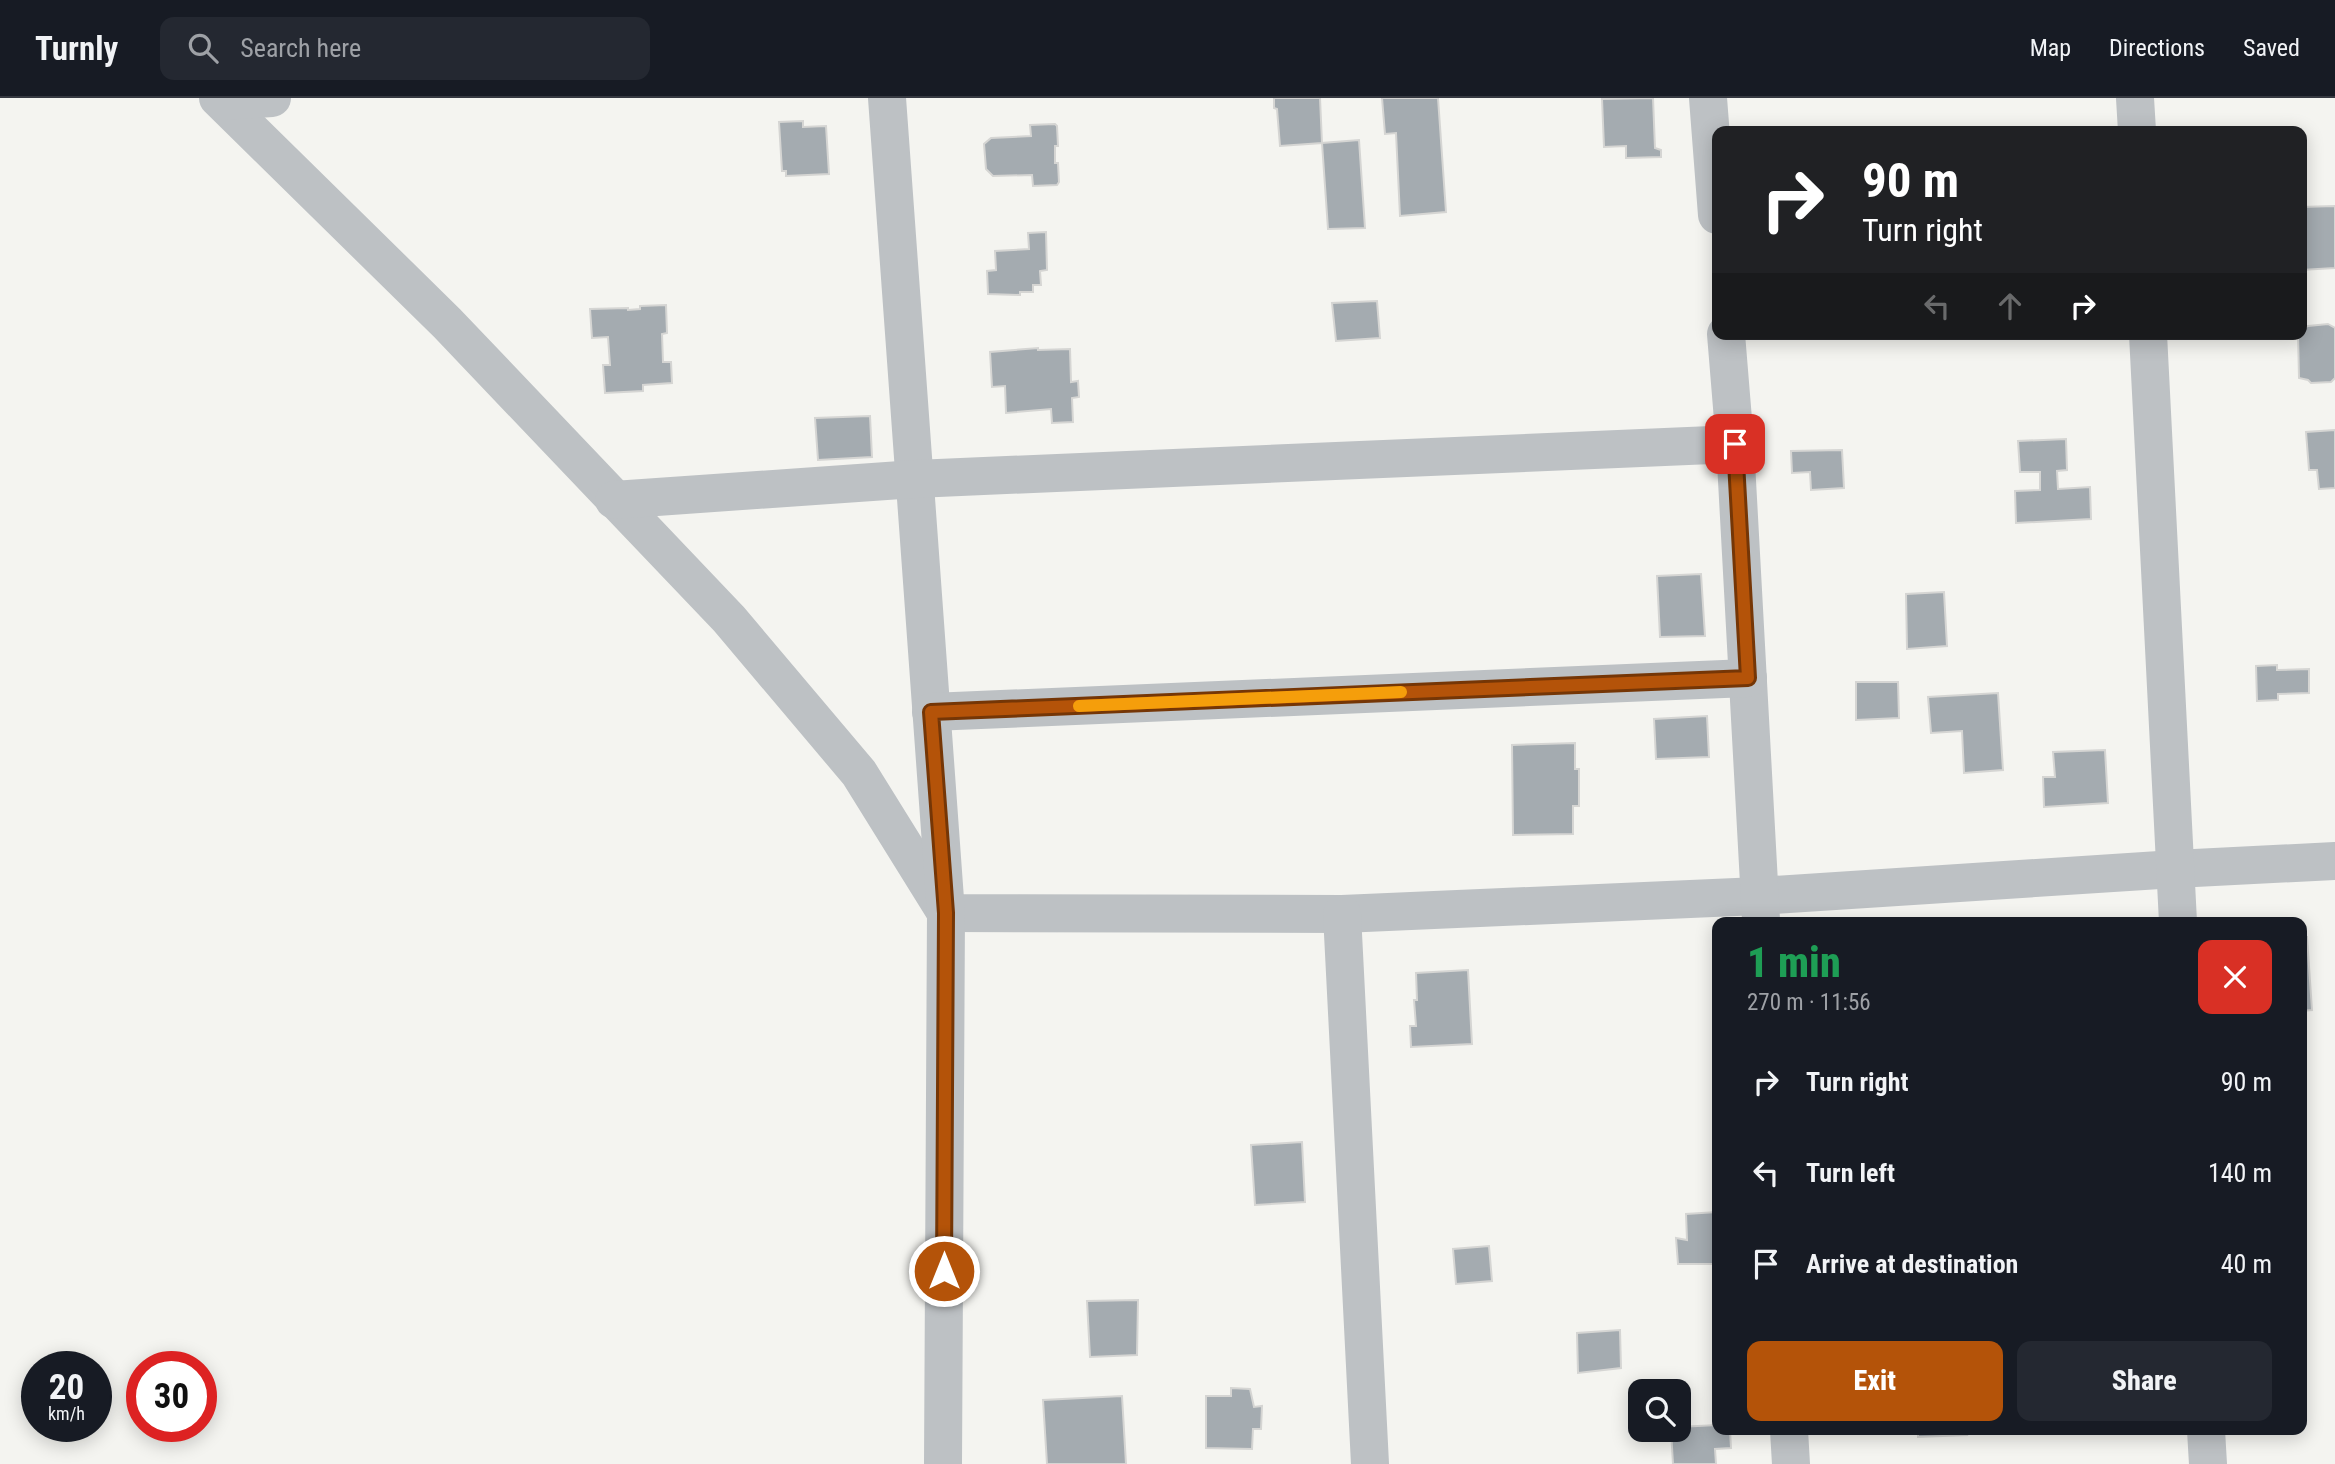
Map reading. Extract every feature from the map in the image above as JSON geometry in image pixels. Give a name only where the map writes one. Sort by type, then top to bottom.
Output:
[{"type":"street","points":[[220,100],[272,98]]},
{"type":"street","points":[[887,98],[946,913],[943,1464]]},
{"type":"street","points":[[1707,98],[1712,156]]},
{"type":"street","points":[[2135,98],[2137,126]]},
{"type":"street","points":[[220,100],[447,323],[729,619],[859,773],[946,913]]},
{"type":"street","points":[[1726,340],[1735,444],[1760,909]]},
{"type":"street","points":[[2148,340],[2178,917]]},
{"type":"street","points":[[614,500],[915,479],[1735,444]]},
{"type":"street","points":[[931,712],[1748,678]]},
{"type":"street","points":[[946,913],[1342,914],[1760,909],[2175,869],[2335,862]]},
{"type":"street","points":[[1342,914],[1370,1464]]},
{"type":"street","points":[[1789,1435],[1791,1464]]},
{"type":"street","points":[[2206,1435],[2208,1464]]},
{"type":"building","points":[[1274,98],[1320,98],[1322,143],[1280,146]]},
{"type":"building","points":[[1382,98],[1438,98],[1446,212],[1400,216],[1396,133],[1385,134]]},
{"type":"building","points":[[1653,98],[1655,148],[1661,150],[1661,157],[1626,158],[1626,146],[1604,147],[1602,99]]},
{"type":"building","points":[[803,121],[803,127],[826,126],[829,174],[786,176],[786,171],[782,171],[779,122]]},
{"type":"building","points":[[1055,124],[1058,146],[1055,146],[1059,182],[1057,185],[1033,186],[1032,175],[993,176],[986,169],[984,144],[991,138],[1031,136],[1030,125]]},
{"type":"building","points":[[1359,140],[1365,228],[1328,229],[1322,143]]},
{"type":"building","points":[[2335,206],[2335,268],[2307,270],[2307,207]]},
{"type":"building","points":[[1046,232],[1047,270],[1040,271],[1041,285],[1033,285],[1033,292],[1020,292],[1020,295],[988,294],[987,271],[996,270],[995,251],[1029,249],[1028,233]]},
{"type":"building","points":[[1377,301],[1380,338],[1336,341],[1332,303]]},
{"type":"building","points":[[666,305],[667,333],[662,334],[663,362],[671,362],[672,383],[643,385],[643,391],[605,393],[603,365],[610,365],[608,337],[592,338],[590,309],[628,310],[640,309],[640,306]]},
{"type":"building","points":[[2328,324],[2335,328],[2335,378],[2331,382],[2311,383],[2299,378],[2298,340],[2307,340],[2308,326]]},
{"type":"building","points":[[1038,348],[1070,349],[1071,382],[1078,381],[1079,397],[1072,398],[1073,422],[1052,423],[1051,409],[1006,413],[1005,386],[992,387],[990,352]]},
{"type":"building","points":[[870,416],[872,457],[818,460],[815,418]]},
{"type":"building","points":[[2335,430],[2335,488],[2319,489],[2317,470],[2309,470],[2306,432]]},
{"type":"building","points":[[2066,439],[2067,470],[2057,471],[2058,489],[2090,487],[2091,519],[2016,523],[2015,491],[2040,490],[2040,472],[2020,472],[2018,441]]},
{"type":"building","points":[[1842,450],[1844,488],[1811,490],[1810,472],[1792,473],[1791,451]]},
{"type":"building","points":[[1701,574],[1705,636],[1660,637],[1657,576]]},
{"type":"building","points":[[1944,592],[1947,646],[1907,649],[1906,594]]},
{"type":"building","points":[[2277,665],[2277,670],[2309,669],[2309,693],[2278,694],[2278,700],[2257,701],[2256,666]]},
{"type":"building","points":[[1856,682],[1898,682],[1899,718],[1856,720]]},
{"type":"building","points":[[1998,693],[2003,770],[1964,773],[1962,731],[1931,733],[1928,697]]},
{"type":"building","points":[[1707,716],[1709,757],[1656,759],[1654,719]]},
{"type":"building","points":[[1575,743],[1575,769],[1579,769],[1579,806],[1573,806],[1573,834],[1513,835],[1512,745]]},
{"type":"building","points":[[2105,750],[2108,803],[2044,807],[2043,777],[2055,777],[2053,752]]},
{"type":"building","points":[[2307,937],[2312,1010],[2307,1010]]},
{"type":"building","points":[[1468,970],[1472,1044],[1411,1047],[1410,1026],[1416,1026],[1416,973]]},
{"type":"building","points":[[1302,1142],[1305,1202],[1255,1205],[1251,1145]]},
{"type":"building","points":[[1712,1212],[1712,1264],[1678,1264],[1676,1238],[1687,1240],[1686,1214]]},
{"type":"building","points":[[1489,1246],[1492,1281],[1456,1284],[1453,1249]]},
{"type":"building","points":[[1138,1300],[1137,1355],[1090,1357],[1087,1301]]},
{"type":"building","points":[[1620,1330],[1621,1368],[1578,1373],[1577,1333]]},
{"type":"building","points":[[1231,1388],[1250,1389],[1254,1407],[1262,1406],[1261,1429],[1253,1429],[1252,1449],[1206,1448],[1206,1396],[1231,1396]]},
{"type":"building","points":[[1122,1396],[1126,1464],[1047,1464],[1043,1400]]},
{"type":"building","points":[[1712,1425],[1712,1435],[1730,1435],[1731,1448],[1715,1449],[1716,1464],[1673,1464],[1672,1442],[1691,1442],[1691,1426]]},
{"type":"building","points":[[1918,1435],[1967,1435],[1918,1437]]},
{"type":"slow traffic","points":[[1079,706],[1401,692]]},
{"type":"route","points":[[944,1271],[946,913],[931,712],[1748,678],[1735,444]]}]
